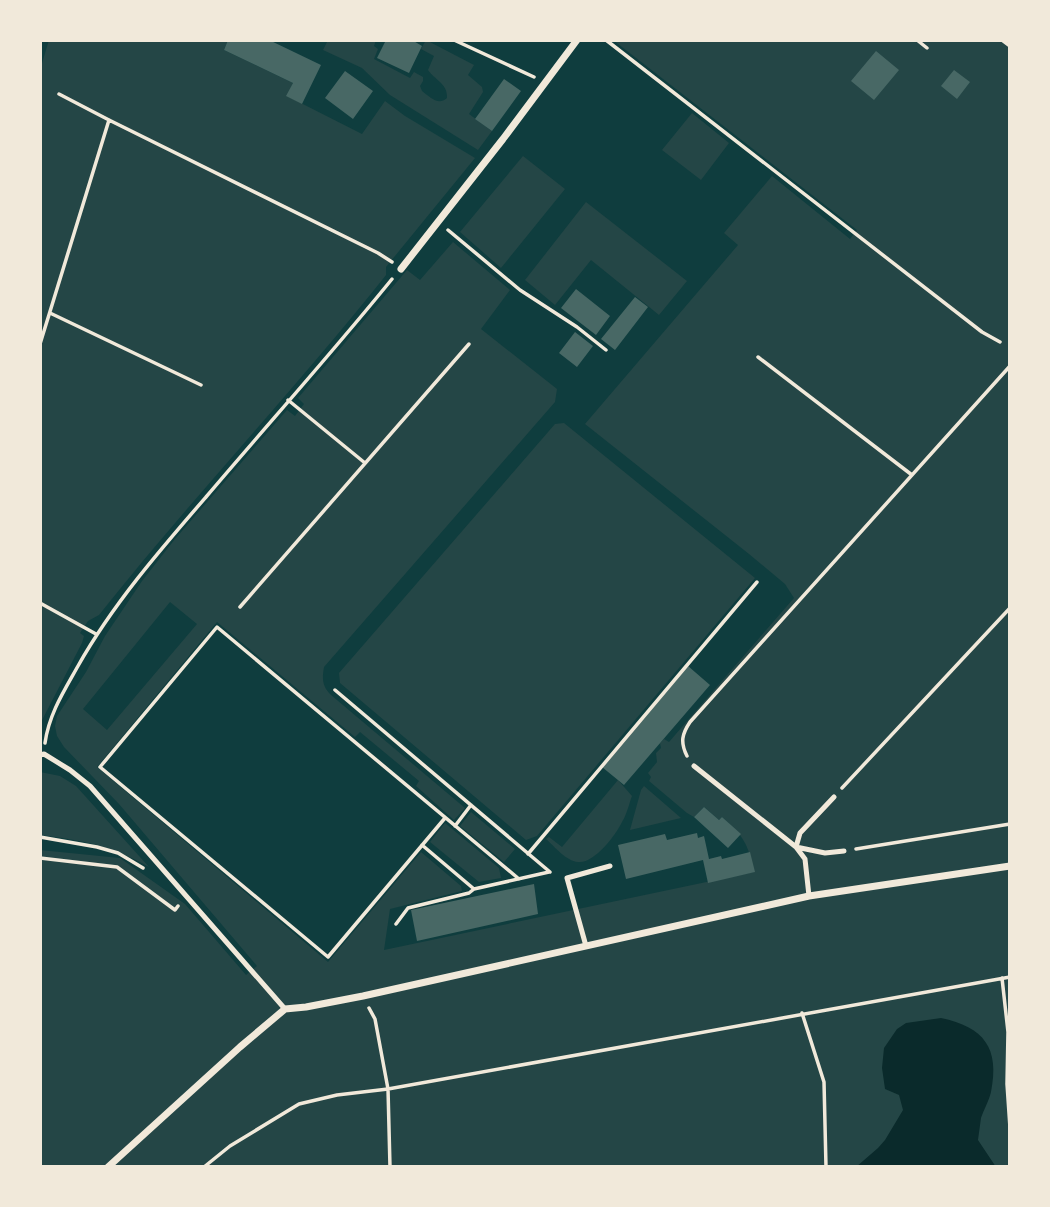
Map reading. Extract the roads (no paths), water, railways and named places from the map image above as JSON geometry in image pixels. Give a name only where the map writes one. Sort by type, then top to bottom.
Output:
[{"type":"street","points":[[401,269],[577,40]]},
{"type":"street","points":[[108,1167],[285,1009],[363,996],[809,896],[1010,866]]},
{"type":"lane","points":[[42,755],[70,770],[90,786],[285,1009]]},
{"type":"lane","points":[[694,766],[796,847],[805,859],[809,896]]},
{"type":"lane","points":[[796,847],[800,833],[834,797]]},
{"type":"lane","points":[[796,847],[825,853],[844,851]]},
{"type":"lane","points":[[586,946],[567,878],[610,866]]}]
